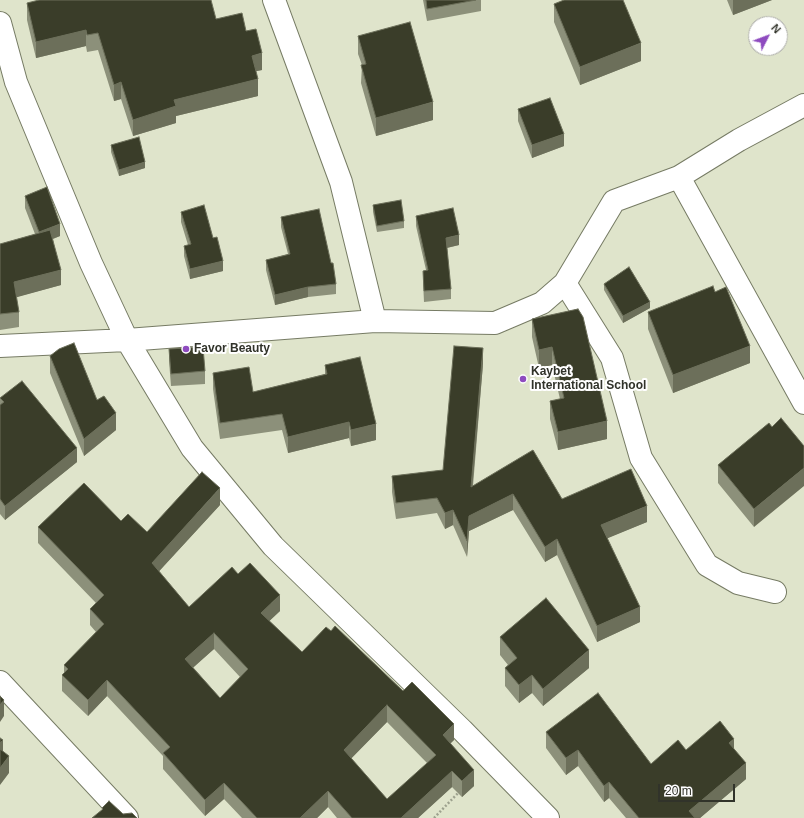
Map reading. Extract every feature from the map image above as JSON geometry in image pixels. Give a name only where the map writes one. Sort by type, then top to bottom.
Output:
[{"type":"street","points":[[274,0],[341,182],[376,321]]},
{"type":"street","points":[[0,23],[16,82],[91,263],[127,340],[192,448],[273,546],[462,730],[548,818]]},
{"type":"street","points":[[0,346],[127,340],[376,321],[495,323],[542,303],[565,283],[614,201],[679,177],[739,140],[804,104]]},
{"type":"street","points":[[679,177],[804,403]]},
{"type":"street","points":[[565,283],[612,358],[641,458],[707,565],[738,583],[775,592]]},
{"type":"street","points":[[0,682],[127,818]]},
{"type":"path","points":[[434,818],[460,790]]},
{"type":"building","points":[[39,0],[211,0],[216,19],[242,13],[246,31],[256,29],[262,53],[252,56],[258,79],[174,100],[176,106],[133,120],[121,82],[114,85],[98,33],[87,35],[86,30],[36,42],[27,3]]},
{"type":"building","points":[[426,0],[476,0],[427,9]]},
{"type":"building","points":[[564,0],[623,0],[641,43],[580,67],[554,4]]},
{"type":"building","points":[[410,22],[433,102],[376,118],[361,65],[366,64],[358,36]]},
{"type":"building","points":[[550,98],[564,134],[532,145],[518,109]]},
{"type":"building","points":[[139,137],[145,162],[119,170],[111,145]]},
{"type":"building","points":[[47,187],[60,224],[39,232],[25,196]]},
{"type":"building","points":[[401,200],[404,221],[377,226],[373,205]]},
{"type":"building","points":[[204,205],[213,238],[217,237],[223,261],[190,269],[184,246],[191,244],[181,212]]},
{"type":"building","points":[[453,208],[459,235],[446,238],[451,289],[424,291],[423,271],[428,270],[416,216]]},
{"type":"building","points":[[319,209],[331,263],[333,263],[336,284],[308,287],[275,295],[266,260],[290,254],[281,217]]},
{"type":"building","points":[[50,230],[61,270],[14,282],[19,312],[0,314],[0,244]]},
{"type":"building","points":[[629,267],[650,302],[623,316],[604,284]]},
{"type":"building","points":[[713,286],[715,292],[726,287],[750,346],[673,375],[648,312]]},
{"type":"building","points":[[578,309],[583,317],[607,421],[558,432],[550,401],[564,398],[552,347],[539,350],[532,319]]},
{"type":"building","points":[[74,343],[97,400],[104,396],[116,413],[84,439],[50,356],[59,349]]},
{"type":"building","points":[[454,346],[483,348],[471,487],[533,450],[562,499],[631,469],[647,506],[601,525],[640,607],[597,626],[557,539],[545,547],[513,494],[469,516],[467,541],[453,510],[445,513],[437,498],[396,503],[392,476],[443,470]]},
{"type":"building","points":[[203,347],[205,371],[171,374],[169,349]]},
{"type":"building","points":[[360,357],[376,424],[351,430],[349,422],[288,437],[282,414],[220,423],[213,373],[249,367],[253,392],[327,374],[325,365]]},
{"type":"building","points":[[22,381],[77,448],[5,506],[0,499],[0,405],[4,402],[0,398]]},
{"type":"building","points":[[781,418],[804,446],[804,468],[754,509],[718,465],[769,423],[772,427]]},
{"type":"building","points":[[202,472],[220,488],[152,563],[189,607],[232,567],[238,574],[250,563],[280,595],[261,613],[302,652],[326,627],[331,631],[335,626],[403,691],[412,682],[454,724],[443,735],[474,770],[462,781],[452,771],[401,818],[352,818],[328,791],[300,818],[257,818],[224,783],[205,800],[163,753],[170,747],[107,680],[88,700],[62,675],[68,669],[64,665],[104,624],[90,609],[104,595],[38,527],[84,483],[121,521],[128,514],[147,532]],"holes":[[[214,633],[248,669],[220,698],[185,659]],[[387,705],[436,755],[387,799],[344,750]]]},
{"type":"building","points":[[546,598],[589,650],[543,689],[532,675],[519,685],[505,668],[517,658],[500,637]]},
{"type":"building","points":[[598,693],[651,764],[678,740],[686,750],[720,721],[734,739],[729,743],[746,763],[689,811],[695,818],[639,818],[609,782],[604,786],[578,750],[566,758],[546,732]]},
{"type":"building","points":[[0,696],[4,700],[0,705]]},
{"type":"building","points":[[0,749],[9,756],[0,768]]},
{"type":"building","points":[[109,801],[123,814],[132,813],[137,818],[92,818],[103,809],[102,808]]},
{"type":"place","name":"Favor Beauty","points":[[186,349]]},
{"type":"place","name":"Kaybet International School","points":[[523,379]]}]
